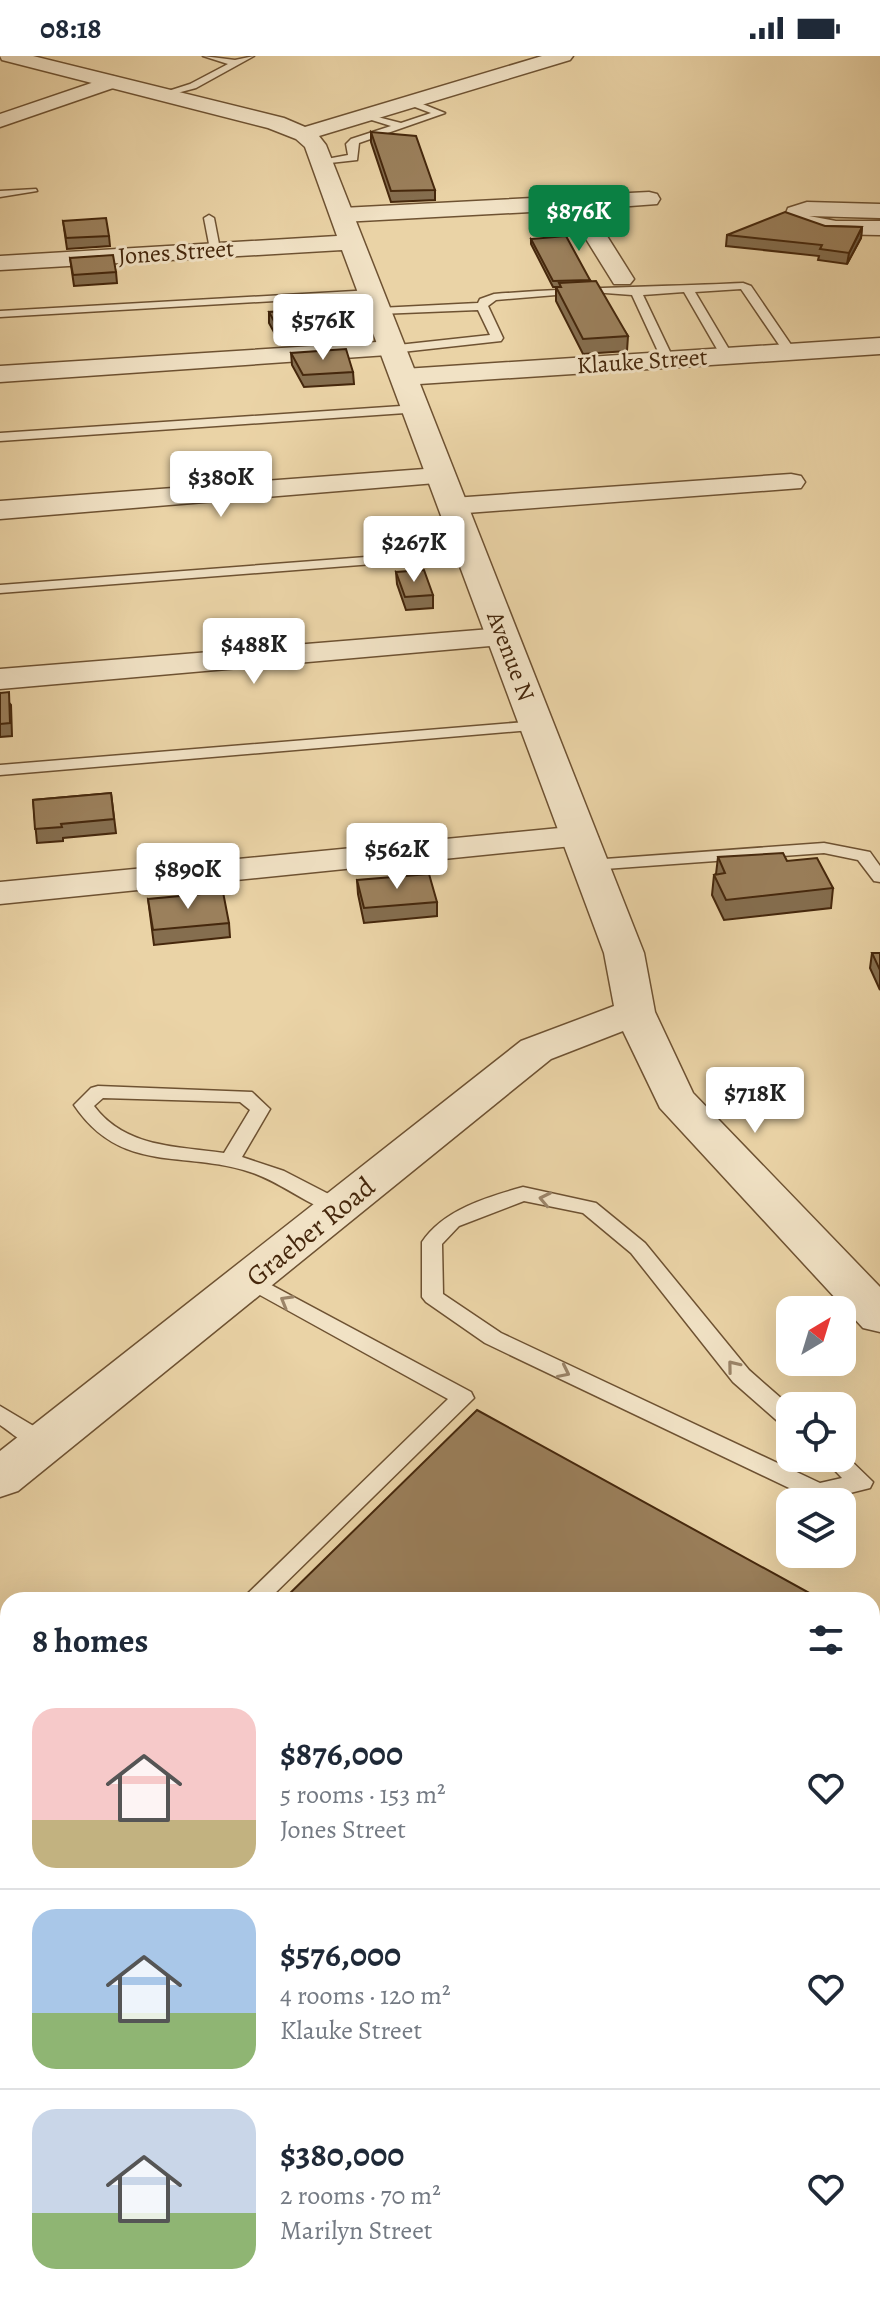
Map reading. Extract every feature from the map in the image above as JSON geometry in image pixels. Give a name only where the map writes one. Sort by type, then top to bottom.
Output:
[{"type":"street","points":[[9,56],[208,106],[304,134],[563,56]]},
{"type":"street","points":[[6,115],[112,82]]},
{"type":"street","name":"Avenue N","points":[[304,134],[315,145],[376,302],[438,476],[453,506],[624,953],[635,1012],[675,1099],[880,1316]]},
{"type":"street","name":"Jones Street","points":[[0,263],[215,249],[347,229],[575,203],[649,199]]},
{"type":"street","points":[[575,203],[629,285]]},
{"type":"street","points":[[880,211],[807,209],[796,213],[795,218],[823,226],[880,228]]},
{"type":"street","name":"Klauke Street","points":[[0,374],[398,363],[668,360],[880,346]]},
{"type":"street","points":[[0,510],[438,476]]},
{"type":"street","points":[[453,506],[791,482]]},
{"type":"street","points":[[0,679],[503,637]]},
{"type":"street","points":[[0,893],[585,851]]},
{"type":"street","name":"Graeber Road","points":[[0,1478],[536,1050],[635,1012]]},
{"type":"lane","points":[[208,56],[237,63]]},
{"type":"lane","points":[[165,95],[193,86],[249,56]]},
{"type":"lane","points":[[321,161],[353,158],[351,144],[355,141],[440,113],[410,102]]},
{"type":"lane","points":[[365,115],[401,126]]},
{"type":"lane","points":[[0,194],[32,191]]},
{"type":"lane","points":[[209,218],[215,249]]},
{"type":"lane","points":[[629,285],[668,360]]},
{"type":"lane","points":[[482,306],[484,301],[494,297],[629,285],[687,288],[734,285],[747,288],[790,352]]},
{"type":"lane","points":[[687,288],[727,356]]},
{"type":"lane","points":[[0,314],[376,302],[482,306]]},
{"type":"lane","points":[[398,363],[497,338],[482,306]]},
{"type":"lane","points":[[0,437],[416,409]]},
{"type":"lane","points":[[0,589],[471,553]]},
{"type":"lane","points":[[0,770],[537,726]]},
{"type":"lane","points":[[585,851],[824,848],[864,856],[880,877]]},
{"type":"lane","points":[[229,1162],[260,1109],[245,1096],[98,1092],[84,1105],[93,1124],[133,1145],[229,1162],[255,1166],[339,1208]]},
{"type":"lane","points":[[776,1407],[741,1376],[638,1248],[589,1208],[523,1194],[452,1221],[432,1242],[433,1297],[493,1338],[818,1492],[871,1478]]},
{"type":"lane","points":[[249,1280],[463,1398],[261,1592]]},
{"type":"lane","points":[[0,1414],[44,1443]]},
{"type":"building","points":[[371,132],[416,136],[435,190],[391,191]]},
{"type":"building","points":[[785,212],[825,226],[862,227],[849,253],[820,249],[822,245],[727,235]]},
{"type":"building","points":[[106,218],[109,236],[66,238],[63,221]]},
{"type":"building","points":[[566,236],[590,280],[553,281],[531,239]]},
{"type":"building","points":[[113,255],[116,272],[73,275],[70,258]]},
{"type":"building","points":[[596,281],[628,336],[583,339],[556,287],[561,287],[559,283]]},
{"type":"building","points":[[332,308],[339,330],[281,334],[269,312]]},
{"type":"building","points":[[346,349],[353,372],[303,375],[291,353]]},
{"type":"building","points":[[424,570],[433,595],[405,597],[396,572]]},
{"type":"building","points":[[9,692],[10,723],[0,724],[0,693]]},
{"type":"building","points":[[111,793],[114,819],[35,829],[33,800]]},
{"type":"building","points":[[783,853],[787,861],[817,858],[833,888],[726,900],[714,875],[725,873],[718,857]]},
{"type":"building","points":[[429,874],[437,902],[364,908],[357,880]]},
{"type":"building","points":[[223,892],[229,923],[153,930],[148,899]]},
{"type":"building","points":[[872,953],[880,953],[880,970]]},
{"type":"building","points":[[477,1410],[807,1592],[291,1592]]}]
